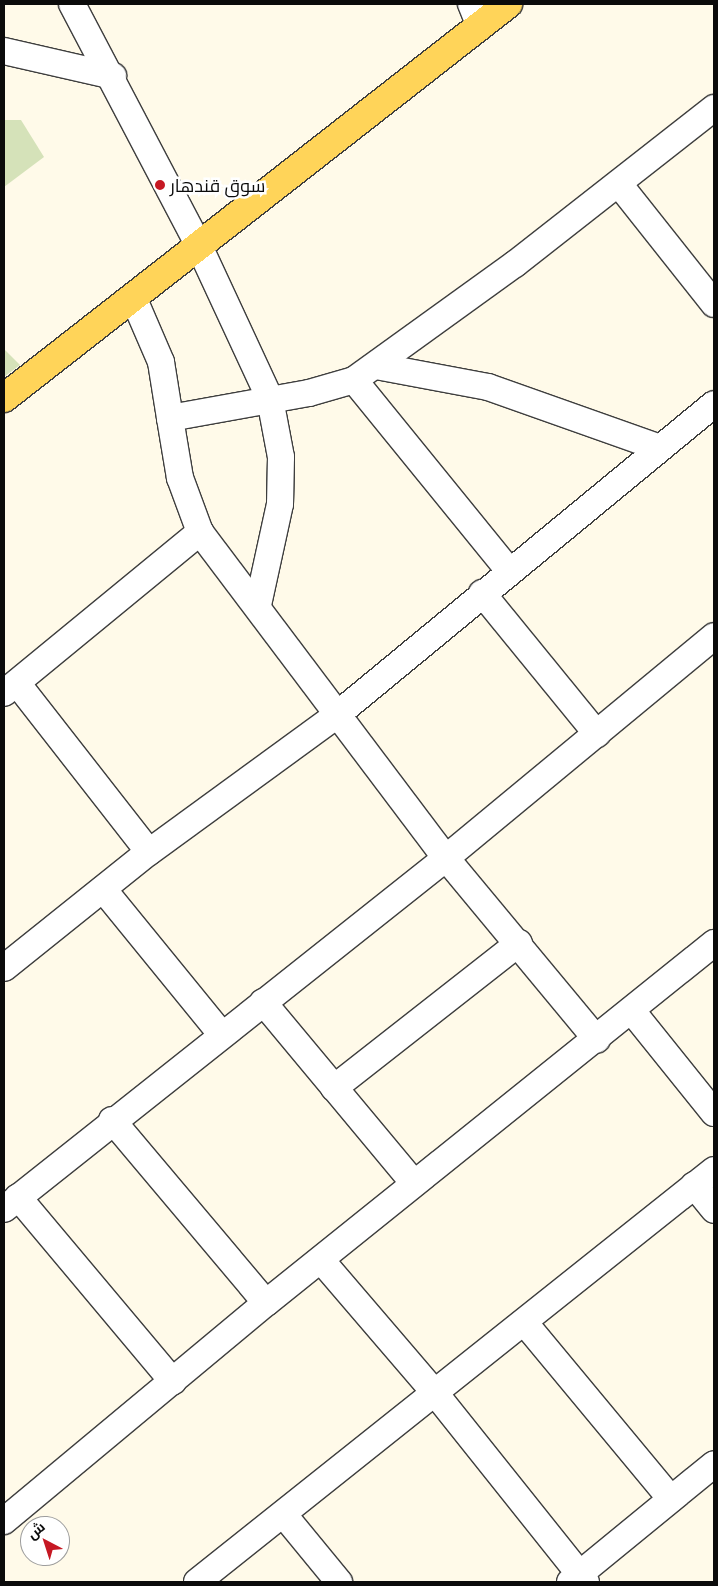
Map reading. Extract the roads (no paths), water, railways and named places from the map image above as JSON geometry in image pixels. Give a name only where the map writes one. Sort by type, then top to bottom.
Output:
[{"type":"main road","points":[[4,398],[198,246],[475,15],[508,4]]},
{"type":"street","points":[[72,4],[113,76],[198,246],[270,399],[280,457],[280,504],[258,606]]},
{"type":"street","points":[[4,51],[113,76]]},
{"type":"street","points":[[170,418],[270,399],[354,380],[376,366],[619,184],[714,108]]},
{"type":"street","points":[[619,184],[714,304]]},
{"type":"street","points":[[133,297],[161,362],[180,478],[200,532],[258,606],[446,858],[519,943],[597,1040]]},
{"type":"street","points":[[376,366],[488,387],[660,448]]},
{"type":"street","points":[[354,380],[508,571]]},
{"type":"street","points":[[4,968],[149,852],[338,714],[508,571],[714,404]]},
{"type":"street","points":[[149,852],[10,688],[200,532]]},
{"type":"street","points":[[482,593],[596,734]]},
{"type":"street","points":[[172,1382],[11,1203],[112,1120],[446,858],[714,636]]},
{"type":"street","points":[[103,889],[222,1035]]},
{"type":"street","points":[[334,1088],[519,943]]},
{"type":"street","points":[[4,1521],[266,1303],[414,1183],[597,1040],[714,943]]},
{"type":"street","points":[[263,1002],[414,1183]]},
{"type":"street","points":[[632,1011],[714,1113]]},
{"type":"street","points":[[112,1120],[266,1303]]},
{"type":"street","points":[[197,1582],[284,1515],[704,1178],[714,1210]]},
{"type":"street","points":[[321,1260],[435,1393],[578,1580],[714,1464]]},
{"type":"street","points":[[524,1322],[671,1499]]},
{"type":"street","points":[[284,1515],[340,1582]]},
{"type":"place","name":"سوق قندهار","points":[[160,185]]}]
